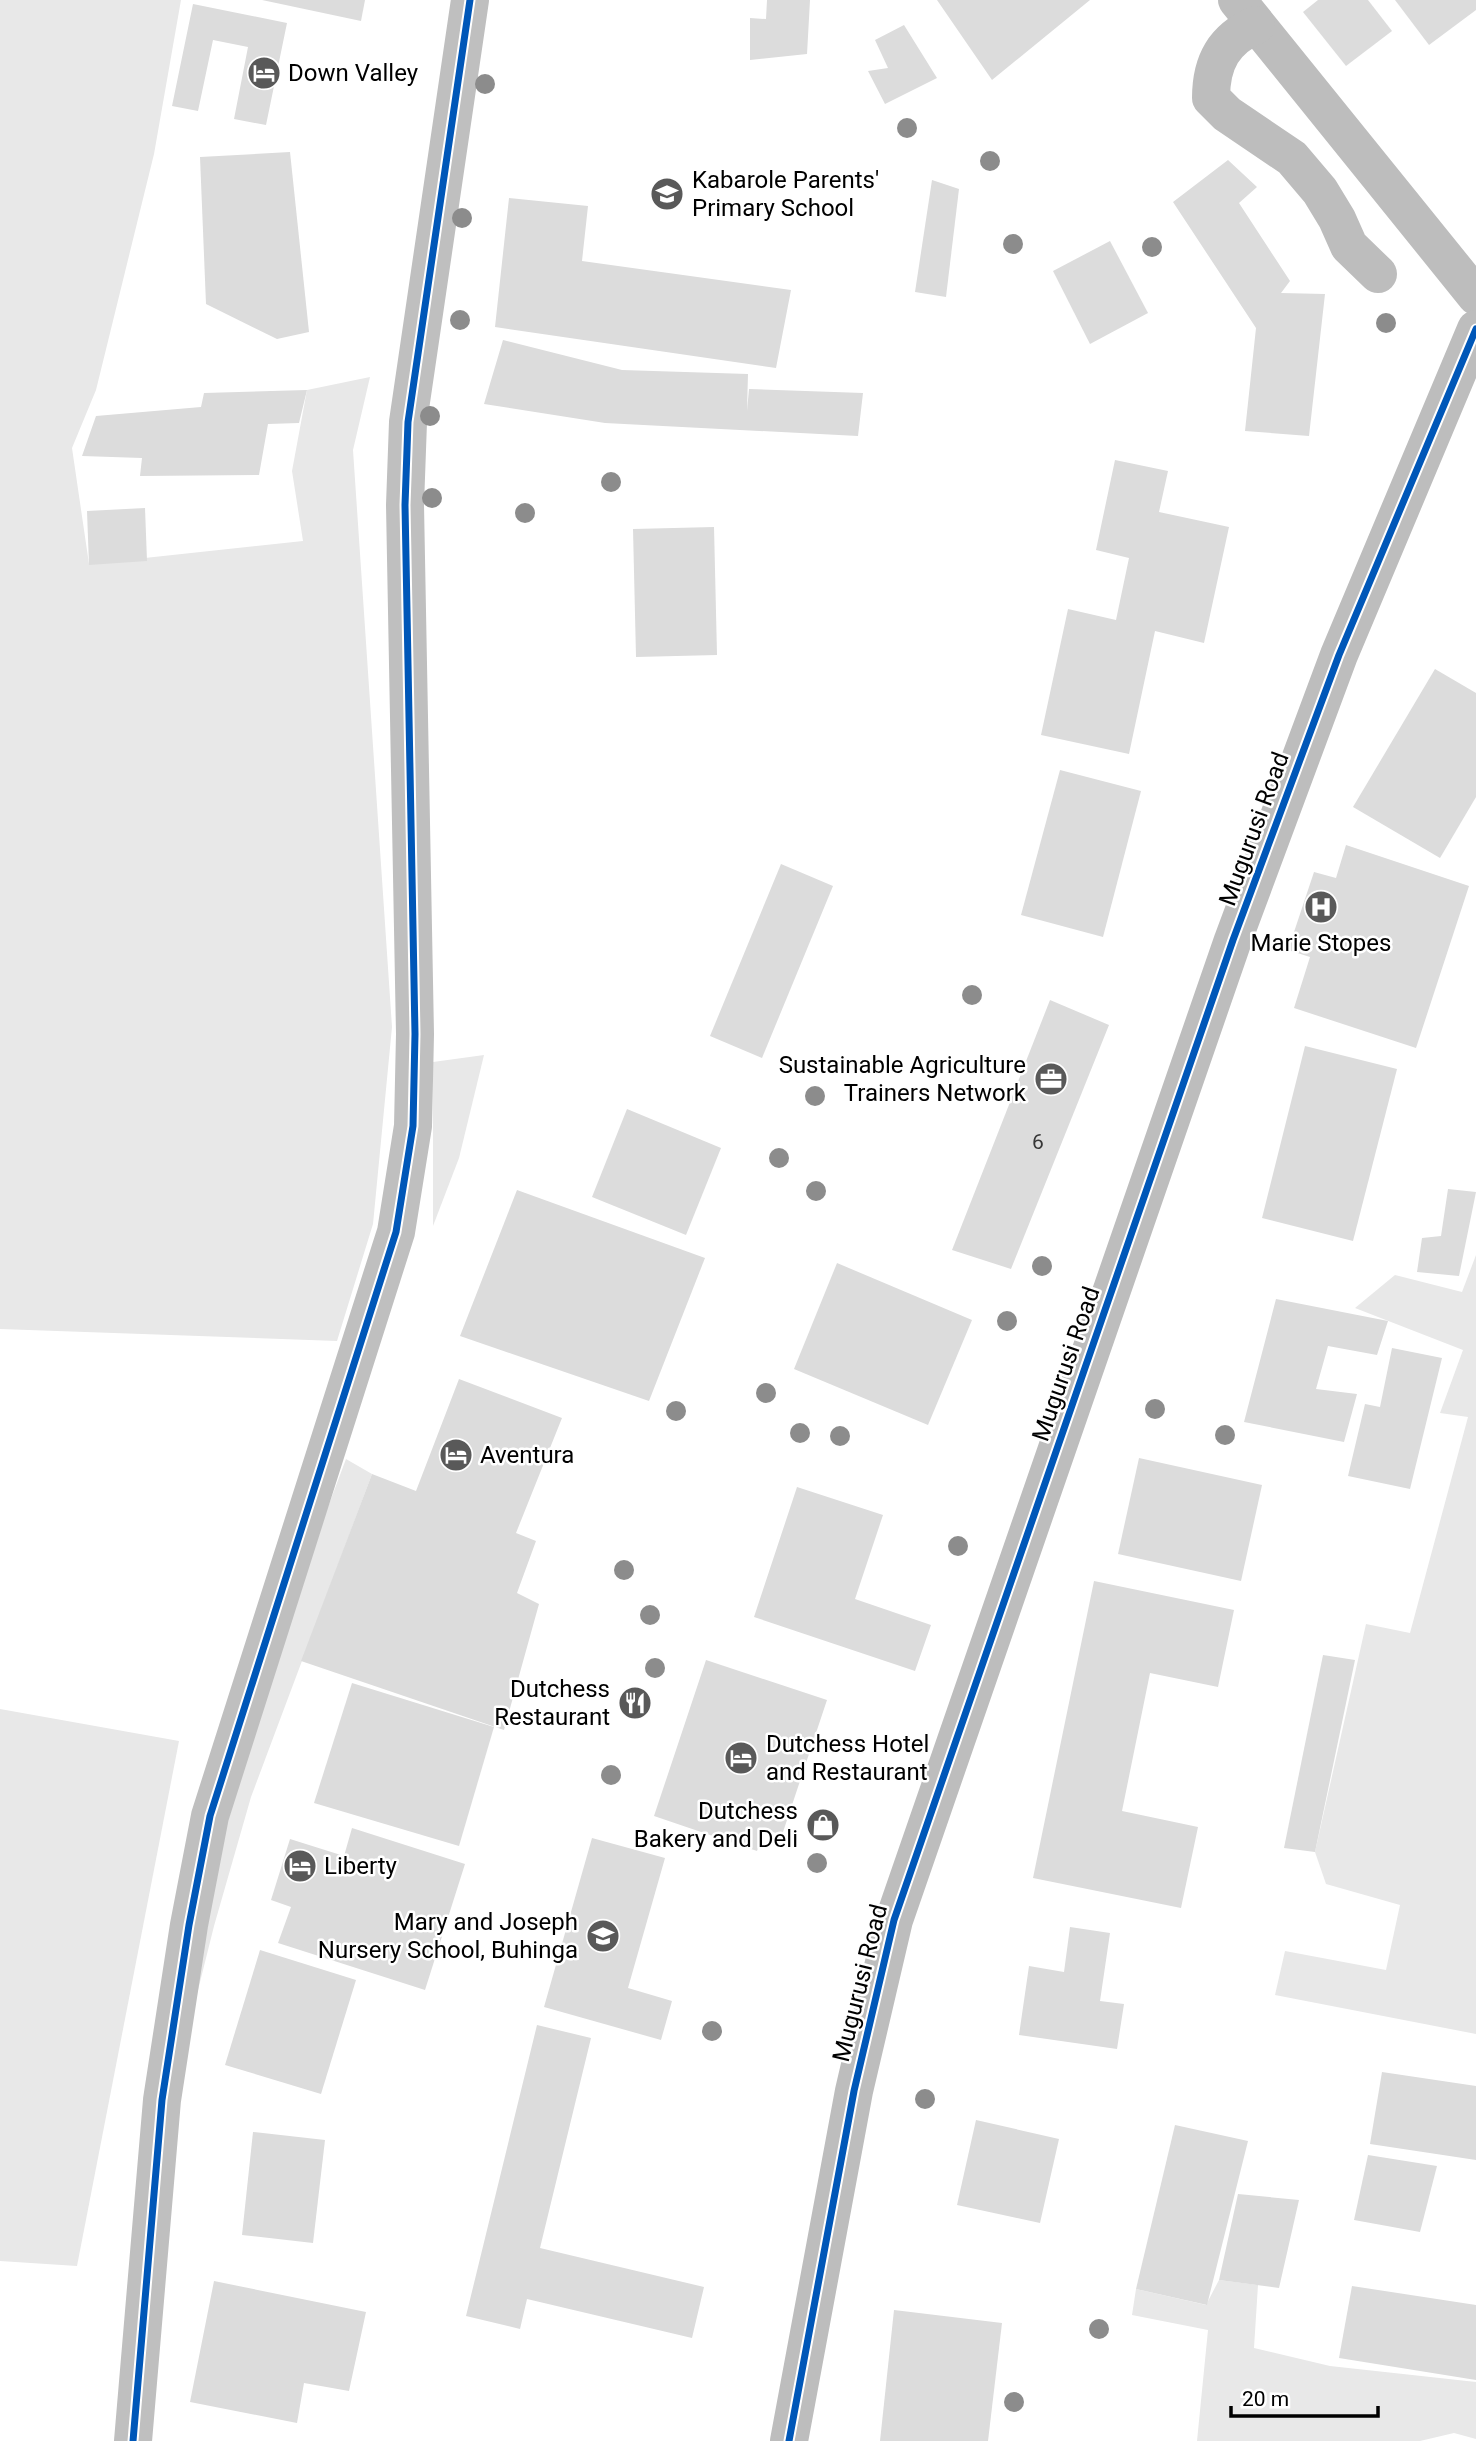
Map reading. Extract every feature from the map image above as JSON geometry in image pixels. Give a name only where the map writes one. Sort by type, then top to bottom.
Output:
[{"type":"street","points":[[133,2441],[162,2099],[189,1925],[210,1816],[396,1232],[413,1126],[415,1034],[405,505],[408,422],[470,0]]},
{"type":"street","points":[[1246,12],[1238,33],[1218,57],[1211,77],[1211,98],[1227,114],[1292,158],[1320,191],[1349,246],[1378,274]]},
{"type":"street","points":[[1246,12],[1476,296]]},
{"type":"street","name":"Mugurusi Road","points":[[789,2441],[854,2091],[894,1920],[1238,927],[1339,655],[1476,329]]},
{"type":"shaded area","points":[[0,0],[181,0],[154,154],[96,390],[72,448],[89,564],[303,541],[292,471],[307,390],[370,377],[353,450],[392,1027],[373,1224],[337,1341],[0,1329]]},
{"type":"shaded area","points":[[484,1055],[459,1158],[433,1226],[433,1062]]},
{"type":"shaded area","points":[[1476,1255],[1476,2034],[1275,1995],[1285,1951],[1386,1970],[1400,1905],[1326,1884],[1315,1852],[1366,1624],[1410,1633],[1468,1417],[1440,1413],[1463,1350],[1355,1308],[1395,1275],[1462,1292]]},
{"type":"shaded area","points":[[346,1459],[372,1474],[251,1797],[214,1926],[176,2078],[212,1830],[275,1648]]},
{"type":"shaded area","points":[[0,1709],[179,1741],[77,2266],[0,2261]]},
{"type":"shaded area","points":[[1219,2280],[1258,2285],[1254,2348],[1330,2366],[1476,2382],[1476,2439],[1454,2433],[1420,2441],[1197,2441],[1208,2330],[1132,2315],[1136,2289],[1206,2305]]},
{"type":"building","points":[[262,0],[365,0],[361,21]]},
{"type":"building","points":[[767,0],[810,0],[807,54],[750,60],[750,18],[766,19]]},
{"type":"building","points":[[937,0],[1090,0],[992,80]]},
{"type":"building","points":[[1318,0],[1368,0],[1392,31],[1346,66],[1303,12]]},
{"type":"building","points":[[1395,0],[1476,0],[1476,10],[1429,45]]},
{"type":"building","points":[[193,4],[287,23],[266,125],[234,119],[248,47],[213,40],[198,111],[172,106]]},
{"type":"building","points":[[904,25],[937,78],[885,104],[868,71],[888,68],[875,40]]},
{"type":"building","points":[[290,152],[309,332],[277,339],[206,304],[200,157]]},
{"type":"building","points":[[1228,160],[1257,187],[1239,203],[1290,281],[1281,293],[1325,294],[1309,436],[1245,431],[1256,328],[1173,202]]},
{"type":"building","points":[[932,180],[959,189],[946,297],[915,292]]},
{"type":"building","points":[[509,198],[588,206],[582,261],[791,290],[776,368],[495,327]]},
{"type":"building","points":[[1110,241],[1148,313],[1090,344],[1053,271]]},
{"type":"building","points":[[503,340],[622,370],[748,374],[747,411],[749,389],[863,393],[858,436],[605,423],[484,404]]},
{"type":"building","points":[[307,390],[299,423],[268,424],[259,475],[140,476],[142,458],[82,456],[96,416],[201,407],[204,393]]},
{"type":"building","points":[[1115,460],[1168,471],[1159,512],[1229,527],[1204,643],[1155,631],[1129,754],[1041,735],[1068,609],[1116,620],[1129,558],[1096,550]]},
{"type":"building","points":[[145,508],[147,561],[89,565],[87,511]]},
{"type":"building","points":[[714,527],[717,655],[636,657],[633,529]]},
{"type":"building","points":[[1435,669],[1476,693],[1476,797],[1440,858],[1353,807]]},
{"type":"building","points":[[1060,770],[1141,791],[1103,937],[1021,915]]},
{"type":"building","points":[[1346,845],[1469,886],[1416,1048],[1294,1008],[1310,957],[1288,950],[1314,872],[1336,878]]},
{"type":"building","points":[[781,864],[833,886],[762,1058],[710,1036]]},
{"type":"building","points":[[1050,1000],[1109,1025],[1011,1269],[952,1250]]},
{"type":"building","points":[[1305,1046],[1397,1069],[1353,1241],[1262,1218]]},
{"type":"building","points":[[627,1109],[721,1148],[686,1235],[592,1197]]},
{"type":"building","points":[[1448,1189],[1476,1192],[1459,1276],[1417,1272],[1422,1238],[1441,1236]]},
{"type":"building","points":[[517,1190],[705,1258],[649,1401],[460,1336]]},
{"type":"building","points":[[837,1263],[972,1320],[928,1425],[794,1369]]},
{"type":"building","points":[[1276,1299],[1388,1321],[1377,1355],[1328,1346],[1316,1389],[1357,1394],[1344,1442],[1244,1422]]},
{"type":"building","points":[[1392,1348],[1442,1358],[1410,1489],[1348,1476],[1365,1404],[1380,1407]]},
{"type":"building","points":[[459,1379],[562,1418],[516,1533],[536,1541],[517,1593],[539,1604],[504,1730],[301,1661],[372,1474],[416,1491]]},
{"type":"building","points":[[1139,1458],[1262,1485],[1241,1581],[1118,1554]]},
{"type":"building","points":[[797,1487],[883,1515],[855,1599],[931,1625],[915,1671],[754,1617]]},
{"type":"building","points":[[1094,1581],[1234,1610],[1218,1687],[1150,1673],[1122,1811],[1198,1827],[1181,1908],[1033,1878]]},
{"type":"building","points":[[1323,1655],[1355,1660],[1315,1852],[1284,1848]]},
{"type":"building","name":"Dutchess Hotel and Restaurant","points":[[706,1660],[827,1700],[782,1835],[764,1829],[757,1851],[654,1816]]},
{"type":"building","points":[[352,1683],[494,1727],[459,1846],[314,1803]]},
{"type":"building","points":[[352,1828],[465,1864],[425,1990],[278,1943],[291,1907],[271,1900],[290,1839],[344,1856]]},
{"type":"building","points":[[592,1838],[665,1858],[628,1988],[672,2001],[661,2040],[544,2007]]},
{"type":"building","points":[[1070,1927],[1110,1933],[1100,2001],[1124,2004],[1117,2049],[1019,2035],[1029,1966],[1064,1972]]},
{"type":"building","points":[[260,1950],[356,1980],[321,2094],[225,2065]]},
{"type":"building","points":[[537,2025],[591,2038],[540,2248],[704,2287],[692,2338],[527,2299],[520,2329],[466,2316]]},
{"type":"building","points":[[1382,2072],[1476,2086],[1476,2160],[1370,2144]]},
{"type":"building","points":[[976,2120],[1059,2139],[1040,2223],[957,2205]]},
{"type":"building","points":[[1175,2125],[1248,2141],[1207,2305],[1136,2289]]},
{"type":"building","points":[[253,2132],[325,2140],[313,2243],[242,2235]]},
{"type":"building","points":[[1368,2155],[1437,2166],[1420,2232],[1354,2220]]},
{"type":"building","points":[[1238,2194],[1299,2200],[1279,2288],[1219,2280]]},
{"type":"building","points":[[214,2281],[366,2312],[349,2391],[304,2383],[297,2423],[190,2402]]},
{"type":"building","points":[[1352,2286],[1476,2305],[1476,2380],[1339,2358]]},
{"type":"building","points":[[894,2310],[1002,2323],[988,2441],[880,2441]]},
{"type":"cycle path","points":[[133,2441],[162,2100],[189,1925],[210,1816],[396,1232],[413,1126],[415,1034],[405,505],[408,422],[470,0]]},
{"type":"cycle path","points":[[789,2441],[854,2091],[894,1920],[1233,940],[1339,655],[1476,329]]},
{"type":"place","name":"Down Valley","points":[[264,73]]},
{"type":"place","name":"Kabarole Parents' Primary School","points":[[667,194]]},
{"type":"place","name":"Marie Stopes","points":[[1321,907]]},
{"type":"place","name":"Sustainable Agriculture Trainers Network","points":[[1051,1079]]},
{"type":"place","name":"Aventura","points":[[456,1455]]},
{"type":"place","name":"Dutchess Restaurant","points":[[635,1703]]},
{"type":"place","name":"Dutchess Hotel and Restaurant","points":[[741,1758]]},
{"type":"place","name":"Dutchess Bakery and Deli","points":[[823,1825]]},
{"type":"place","name":"Liberty","points":[[300,1866]]},
{"type":"place","name":"Mary and Joseph Nursery School, Buhinga","points":[[603,1936]]}]
